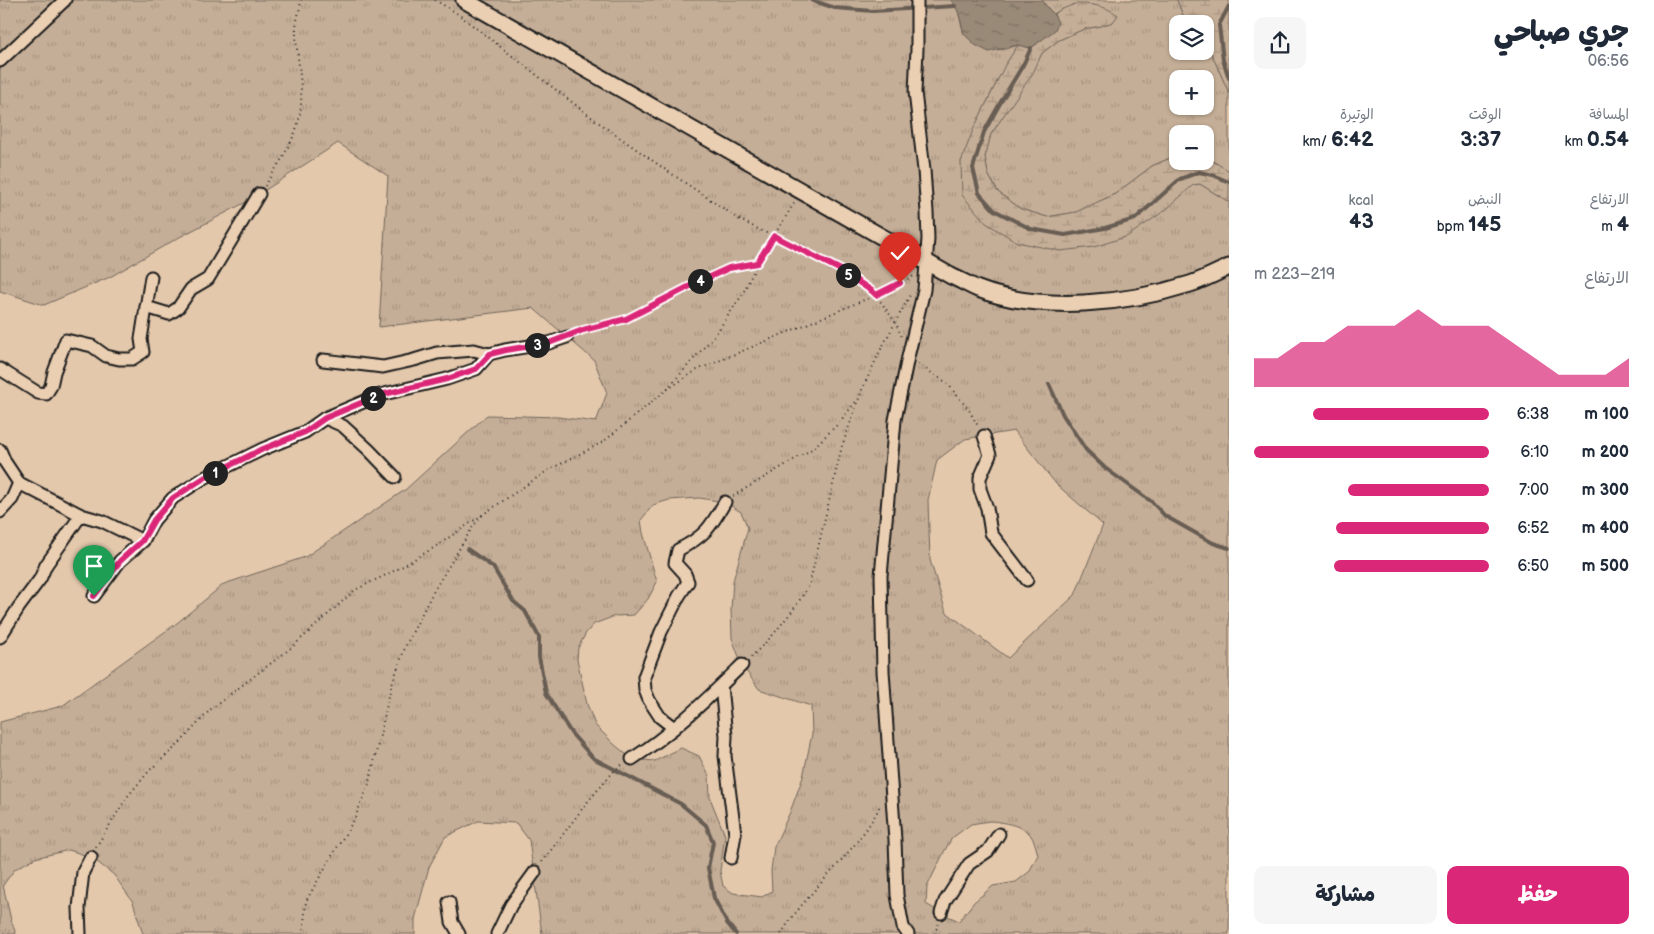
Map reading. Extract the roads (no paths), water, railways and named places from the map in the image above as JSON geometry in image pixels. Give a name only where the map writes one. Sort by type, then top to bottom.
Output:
[{"type":"main road","points":[[464,0],[802,192],[926,266],[979,289],[1014,299],[1060,303],[1112,301],[1153,294],[1192,284],[1229,267]]},
{"type":"street","points":[[0,62],[65,0]]},
{"type":"street","points":[[908,934],[903,927],[897,895],[883,671],[881,576],[896,420],[908,357],[924,290],[926,266],[927,212],[915,92],[917,0]]},
{"type":"street","points":[[146,307],[169,314],[178,308],[191,289],[208,279],[259,194]]},
{"type":"street","points":[[0,369],[38,394],[46,394],[51,386],[66,340],[92,346],[106,356],[119,360],[132,360],[143,352],[141,339],[151,277]]},
{"type":"street","points":[[323,360],[383,367],[437,353],[474,350],[490,354],[549,343],[567,337]]},
{"type":"street","points":[[94,596],[120,561],[142,541],[154,520],[173,498],[204,478],[263,449],[305,432],[325,418],[380,395],[447,379],[476,369],[490,354]]},
{"type":"street","points":[[325,418],[343,426],[395,478]]},
{"type":"street","points":[[984,436],[990,455],[980,478],[980,489],[987,508],[991,533],[1027,580]]},
{"type":"street","points":[[0,450],[5,462],[20,484],[81,515],[102,521],[142,541]]},
{"type":"street","points":[[0,512],[12,499],[20,484]]},
{"type":"street","points":[[674,728],[660,717],[649,700],[645,690],[644,676],[661,632],[688,582],[685,574],[676,563],[678,550],[695,541],[711,526],[725,502]]},
{"type":"street","points":[[0,637],[40,579],[46,565],[81,515]]},
{"type":"street","points":[[632,759],[674,728],[742,665]]},
{"type":"street","points":[[721,686],[726,736],[725,756],[735,834],[731,858]]},
{"type":"street","points":[[941,913],[945,901],[969,864],[988,851],[999,834]]},
{"type":"street","points":[[80,934],[83,872],[90,857]]},
{"type":"street","points":[[497,934],[511,905],[535,872]]},
{"type":"street","points":[[449,902],[452,922],[459,934]]},
{"type":"water","points":[[951,0],[1042,0],[1058,22],[1055,30],[1031,48],[1018,45],[989,52],[975,45],[964,34],[958,11]]},
{"type":"waterway","points":[[811,0],[835,8],[873,11],[955,6]]},
{"type":"waterway","points":[[1229,6],[1219,25],[1223,60],[1229,78]]},
{"type":"waterway","points":[[1031,48],[984,132],[973,168],[979,193],[994,210],[1031,229],[1065,235],[1105,228],[1135,219],[1180,179],[1199,172],[1213,175],[1229,182]]},
{"type":"waterway","points":[[1049,384],[1063,415],[1086,450],[1105,468],[1152,502],[1165,516],[1213,543],[1229,548]]},
{"type":"waterway","points":[[467,549],[493,567],[513,601],[525,611],[539,637],[539,657],[546,693],[571,733],[593,758],[681,804],[706,825],[713,842],[708,868],[714,898],[727,923],[736,934]]}]
